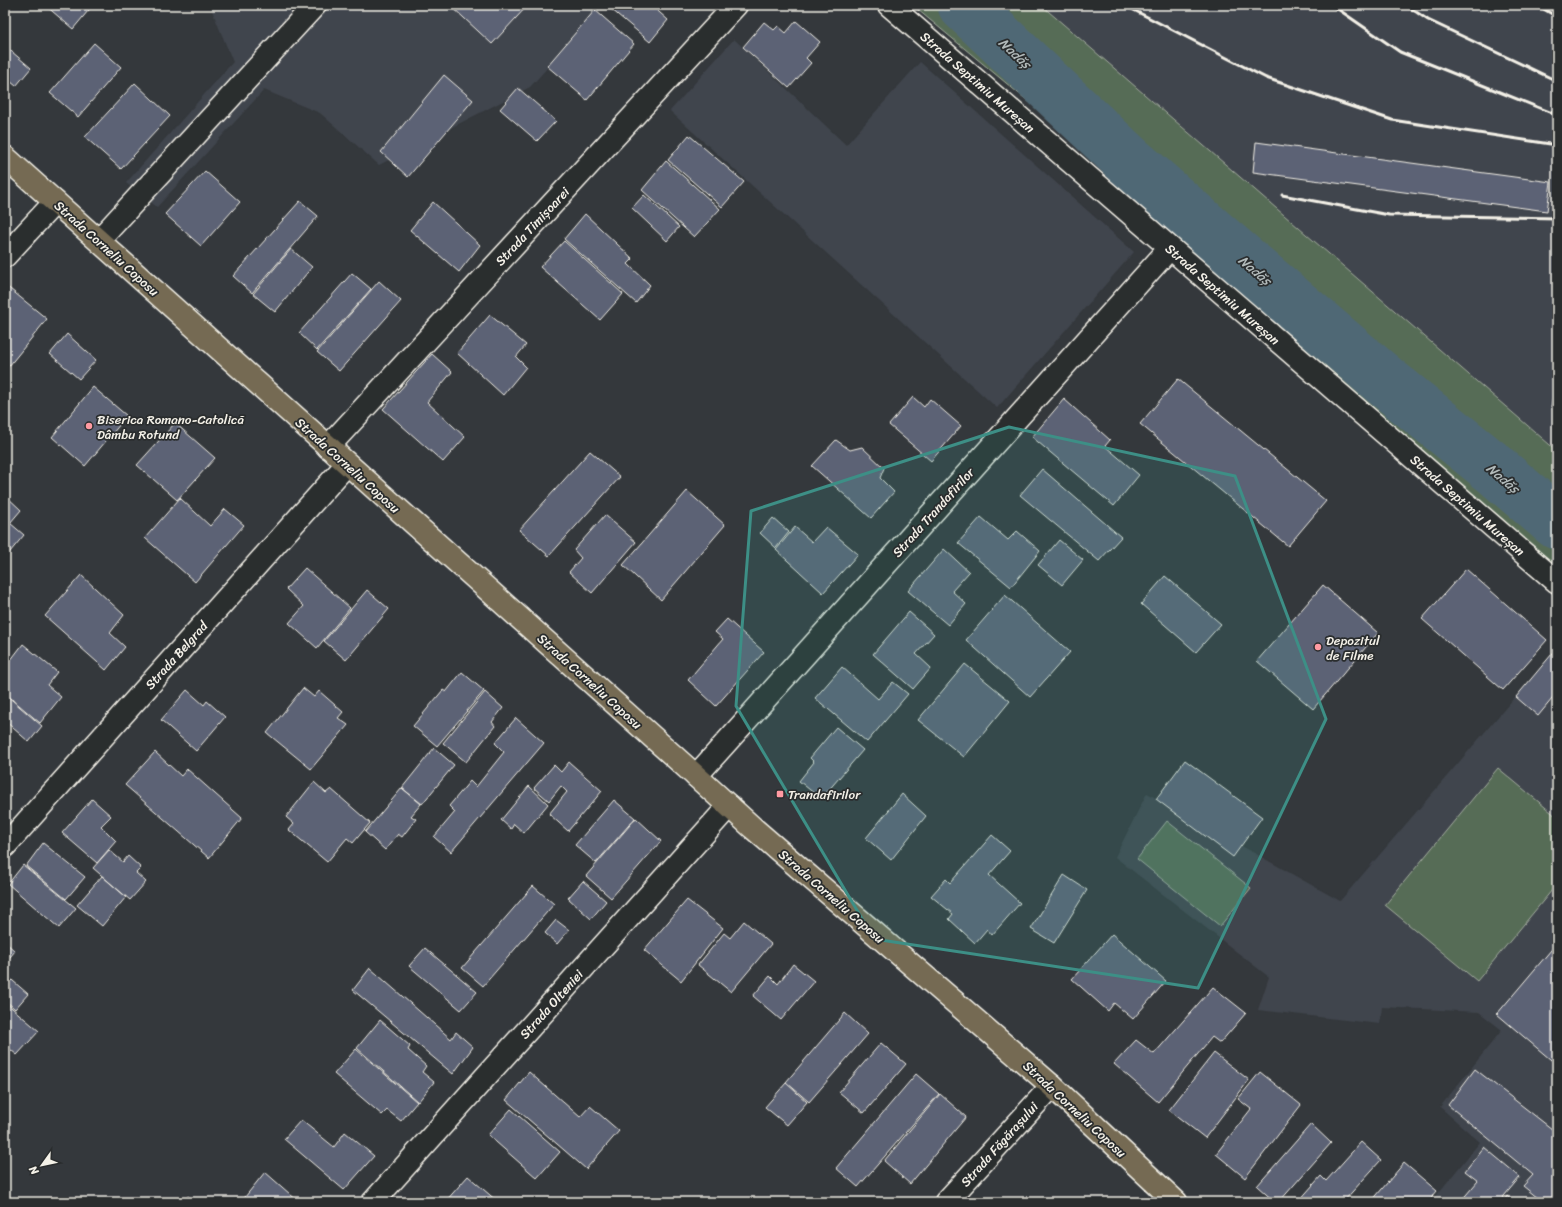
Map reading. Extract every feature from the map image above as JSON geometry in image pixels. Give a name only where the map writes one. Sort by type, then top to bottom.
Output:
[{"type":"main road","name":"Strada Corneliu Coposu","points":[[5,157],[753,828],[1052,1086],[1176,1202]]},
{"type":"street","points":[[99,240],[315,5]]},
{"type":"street","name":"Strada Timișoarei","points":[[328,447],[736,5]]},
{"type":"street","name":"Strada Septimiu Mureșan","points":[[889,5],[1557,582]]},
{"type":"street","points":[[5,256],[55,202]]},
{"type":"street","name":"Strada Trandafirilor","points":[[696,776],[1170,248]]},
{"type":"street","name":"Strada Belgrad","points":[[5,846],[347,464]]},
{"type":"street","name":"Strada Olteniei","points":[[373,1202],[729,806]]},
{"type":"street","name":"Strada Făgărașului","points":[[946,1202],[1052,1086]]},
{"type":"highlighted area","points":[[1009,427],[1235,476],[1326,719],[1198,988],[874,939],[736,706],[751,511]]},
{"type":"shaded area","points":[[208,5],[604,5],[530,87],[379,165],[320,113],[264,90],[157,207],[126,183],[233,62],[211,8]]},
{"type":"shaded area","points":[[1041,5],[1557,5],[1557,451],[1457,364]]},
{"type":"shaded area","points":[[734,39],[846,145],[920,62],[1134,252],[997,408],[670,111]]},
{"type":"shaded area","points":[[1557,648],[1557,1202],[1431,1202],[1480,1142],[1440,1107],[1502,1030],[1479,1012],[1382,1007],[1380,1024],[1258,1010],[1269,977],[1115,857],[1147,793],[1340,901]]},
{"type":"green space","points":[[912,5],[1041,5],[1557,451],[1557,567],[1196,254],[1082,146]]},
{"type":"green space","points":[[1498,768],[1557,817],[1557,884],[1477,981],[1385,905]]},
{"type":"green space","points":[[1167,821],[1251,888],[1220,926],[1137,859]]},
{"type":"building","points":[[45,5],[93,5],[73,29]]},
{"type":"building","points":[[450,5],[528,5],[492,44]]},
{"type":"building","points":[[615,5],[651,5],[668,20],[650,42],[611,9]]},
{"type":"building","points":[[595,10],[634,44],[587,100],[547,66]]},
{"type":"building","points":[[796,21],[820,42],[806,58],[811,63],[789,88],[743,47],[764,22],[774,30],[778,26],[786,33]]},
{"type":"building","points":[[94,43],[121,67],[78,117],[50,93]]},
{"type":"building","points":[[5,46],[31,68],[16,86],[5,77]]},
{"type":"building","points":[[444,75],[473,100],[408,177],[381,152]]},
{"type":"building","points":[[135,83],[170,116],[121,169],[85,137]]},
{"type":"building","points":[[518,88],[556,121],[537,141],[500,109]]},
{"type":"building","points":[[689,135],[744,182],[722,207],[668,160]]},
{"type":"building","points":[[1256,142],[1551,182],[1547,211],[1253,172]]},
{"type":"building","points":[[666,161],[720,209],[694,237],[642,190]]},
{"type":"building","points":[[205,171],[240,202],[201,246],[165,214]]},
{"type":"building","points":[[644,195],[679,227],[667,241],[632,208]]},
{"type":"building","points":[[300,201],[318,216],[252,293],[233,276]]},
{"type":"building","points":[[433,202],[480,245],[459,272],[410,230]]},
{"type":"building","points":[[585,214],[633,259],[628,264],[650,285],[636,303],[564,239]]},
{"type":"building","points":[[564,241],[623,294],[600,320],[540,267]]},
{"type":"building","points":[[291,249],[312,267],[275,312],[253,294]]},
{"type":"building","points":[[352,273],[371,289],[317,350],[299,333]]},
{"type":"building","points":[[379,281],[401,301],[339,371],[317,352]]},
{"type":"building","points":[[5,285],[47,319],[5,371]]},
{"type":"building","points":[[490,315],[526,345],[516,357],[526,367],[503,395],[457,353]]},
{"type":"building","points":[[67,334],[96,360],[79,379],[50,354]]},
{"type":"building","points":[[432,354],[452,372],[427,402],[465,437],[443,462],[383,409]]},
{"type":"building","points":[[1557,371],[1557,408],[1551,407]]},
{"type":"building","points":[[1178,379],[1326,501],[1288,546],[1140,424]]},
{"type":"building","name":"Biserica Romano-Catolică Dâmbu Rotund","points":[[93,387],[127,416],[85,466],[52,437]]},
{"type":"building","points":[[913,397],[924,407],[930,399],[961,426],[931,461],[889,425]]},
{"type":"building","points":[[1064,399],[1110,440],[1105,446],[1139,475],[1114,506],[1032,437]]},
{"type":"building","points":[[175,423],[215,458],[177,500],[137,465]]},
{"type":"building","points":[[836,440],[850,450],[862,447],[884,468],[880,478],[894,492],[871,518],[812,466]]},
{"type":"building","points":[[590,451],[620,477],[549,556],[519,530]]},
{"type":"building","points":[[1042,469],[1121,537],[1099,561],[1020,495]]},
{"type":"building","points":[[687,491],[725,525],[661,600],[623,565]]},
{"type":"building","points":[[5,495],[21,510],[10,523],[24,535],[5,558]]},
{"type":"building","points":[[180,498],[210,526],[225,509],[244,525],[195,582],[145,538]]},
{"type":"building","points":[[605,515],[636,542],[592,593],[569,572],[581,558],[574,550]]},
{"type":"building","points":[[981,517],[1008,540],[1017,531],[1040,551],[1011,587],[958,543]]},
{"type":"building","points":[[773,518],[789,532],[776,548],[760,533]]},
{"type":"building","points":[[795,527],[812,542],[826,527],[858,554],[823,593],[776,550]]},
{"type":"building","points":[[1059,540],[1083,560],[1062,585],[1038,565]]},
{"type":"building","points":[[944,549],[969,572],[952,591],[966,604],[948,625],[908,591]]},
{"type":"building","points":[[305,568],[350,608],[317,648],[289,623],[304,606],[286,589]]},
{"type":"building","points":[[1466,569],[1547,640],[1503,690],[1422,619]]},
{"type":"building","points":[[81,575],[124,615],[110,633],[125,647],[106,670],[45,616]]},
{"type":"building","points":[[1165,576],[1221,624],[1196,652],[1141,604]]},
{"type":"building","name":"Depozitul de Filme","points":[[1323,585],[1378,633],[1313,709],[1257,661]]},
{"type":"building","points":[[367,590],[389,609],[346,660],[324,641]]},
{"type":"building","points":[[1005,595],[1070,652],[1030,697],[966,640]]},
{"type":"building","points":[[909,612],[934,634],[916,654],[931,668],[913,689],[873,654]]},
{"type":"building","points":[[727,619],[764,652],[716,706],[688,680],[723,639],[715,632]]},
{"type":"building","points":[[23,644],[57,672],[47,685],[61,697],[40,723],[5,693],[5,663],[7,665]]},
{"type":"building","points":[[1557,648],[1557,693],[1538,716],[1516,697]]},
{"type":"building","points":[[965,664],[1010,701],[964,757],[918,720]]},
{"type":"building","points":[[842,667],[878,699],[893,682],[908,694],[867,742],[815,698]]},
{"type":"building","points":[[462,672],[484,691],[437,746],[413,726],[443,690],[446,692]]},
{"type":"building","points":[[303,688],[314,697],[319,691],[343,712],[338,718],[348,725],[311,769],[267,733]]},
{"type":"building","points":[[187,690],[204,705],[207,701],[225,717],[196,751],[161,720]]},
{"type":"building","points":[[485,692],[503,708],[492,722],[495,726],[466,762],[443,743]]},
{"type":"building","points":[[5,694],[42,726],[29,742],[5,721]]},
{"type":"building","points":[[516,718],[544,743],[451,852],[434,837],[455,812],[449,806],[470,781],[476,787],[504,752],[495,743]]},
{"type":"building","points":[[836,727],[863,750],[821,799],[799,781],[814,762],[810,758]]},
{"type":"building","points":[[434,748],[454,765],[422,804],[402,788]]},
{"type":"building","points":[[155,752],[181,776],[187,769],[242,818],[209,858],[125,785]]},
{"type":"building","points":[[1185,760],[1262,817],[1233,857],[1156,799]]},
{"type":"building","points":[[569,762],[602,791],[568,831],[549,814],[567,792],[561,786],[549,801],[534,788],[554,765],[561,772]]},
{"type":"building","points":[[314,782],[326,793],[331,789],[370,823],[353,843],[347,838],[327,862],[289,830],[294,824],[286,817]]},
{"type":"building","points":[[529,786],[548,804],[524,833],[514,824],[511,829],[501,820]]},
{"type":"building","points":[[402,788],[421,804],[411,816],[416,819],[402,837],[398,834],[385,850],[365,832]]},
{"type":"building","points":[[902,794],[926,816],[891,860],[866,838]]},
{"type":"building","points":[[92,799],[111,816],[101,826],[116,841],[97,863],[62,833]]},
{"type":"building","points":[[614,800],[635,818],[596,863],[575,845]]},
{"type":"building","points":[[636,818],[661,841],[611,898],[586,876]]},
{"type":"building","points":[[992,835],[1010,851],[989,875],[1020,903],[992,935],[987,929],[975,943],[949,919],[953,914],[931,896],[946,879],[950,883]]},
{"type":"building","points":[[43,843],[85,877],[66,899],[26,866]]},
{"type":"building","points":[[109,850],[123,862],[128,856],[141,868],[136,873],[146,882],[130,900],[93,868]]},
{"type":"building","points":[[23,865],[76,908],[59,928],[8,884]]},
{"type":"building","points":[[1064,875],[1087,890],[1054,943],[1031,929]]},
{"type":"building","points":[[102,876],[126,897],[102,926],[77,905]]},
{"type":"building","points":[[583,881],[606,901],[591,919],[568,898]]},
{"type":"building","points":[[533,886],[554,904],[483,986],[462,968]]},
{"type":"building","points":[[687,900],[723,928],[681,981],[644,950]]},
{"type":"building","points":[[556,920],[569,930],[557,944],[545,933]]},
{"type":"building","points":[[744,921],[771,944],[731,992],[698,965],[724,933],[730,938]]},
{"type":"building","points":[[1112,934],[1166,981],[1133,1019],[1114,1003],[1108,1011],[1072,979]]},
{"type":"building","points":[[5,942],[15,951],[5,963]]},
{"type":"building","points":[[1557,943],[1557,1065],[1497,1014]]},
{"type":"building","points":[[425,948],[477,992],[461,1010],[409,966]]},
{"type":"building","points":[[793,964],[814,981],[781,1020],[753,996],[770,976],[778,984]]},
{"type":"building","points":[[370,968],[451,1039],[456,1032],[473,1047],[453,1074],[353,990]]},
{"type":"building","points":[[5,974],[28,994],[15,1009],[5,1000]]},
{"type":"building","points":[[1213,987],[1246,1013],[1220,1043],[1212,1037],[1158,1102],[1114,1064],[1136,1040],[1154,1054]]},
{"type":"building","points":[[5,1002],[39,1031],[17,1055],[5,1045]]},
{"type":"building","points":[[845,1013],[868,1034],[809,1102],[786,1082]]},
{"type":"building","points":[[380,1020],[410,1046],[408,1050],[426,1066],[422,1072],[434,1082],[418,1102],[357,1048]]},
{"type":"building","points":[[881,1043],[906,1064],[864,1113],[839,1092]]},
{"type":"building","points":[[356,1049],[417,1102],[401,1121],[387,1110],[382,1115],[334,1074]]},
{"type":"building","points":[[1214,1053],[1249,1080],[1205,1138],[1169,1110]]},
{"type":"building","points":[[1475,1069],[1557,1133],[1557,1202],[1543,1202],[1523,1186],[1533,1175],[1448,1105]]},
{"type":"building","points":[[529,1072],[580,1117],[590,1106],[619,1131],[586,1169],[506,1100]]},
{"type":"building","points":[[1260,1072],[1301,1105],[1245,1178],[1216,1154],[1251,1109],[1238,1099]]},
{"type":"building","points":[[916,1074],[939,1094],[858,1187],[836,1168]]},
{"type":"building","points":[[786,1083],[807,1102],[787,1125],[765,1107]]},
{"type":"building","points":[[940,1094],[966,1117],[910,1184],[884,1161]]},
{"type":"building","points":[[511,1109],[560,1152],[537,1178],[488,1135]]},
{"type":"building","points":[[301,1120],[334,1147],[345,1132],[374,1156],[344,1190],[284,1139]]},
{"type":"building","points":[[1311,1124],[1331,1143],[1279,1202],[1275,1202],[1257,1186]]},
{"type":"building","points":[[1361,1142],[1381,1160],[1343,1202],[1298,1202],[1321,1176],[1326,1181]]},
{"type":"building","points":[[1484,1147],[1520,1177],[1499,1202],[1460,1202],[1478,1181],[1465,1171]]},
{"type":"building","points":[[1404,1163],[1437,1191],[1428,1202],[1371,1202]]},
{"type":"building","points":[[265,1172],[299,1202],[241,1202]]},
{"type":"building","points":[[468,1176],[498,1202],[445,1202]]},
{"type":"building","points":[[188,1196],[195,1202],[183,1202]]},
{"type":"building","points":[[1507,1196],[1514,1202],[1503,1202]]},
{"type":"waterway","name":"Nadăș","points":[[964,5],[1128,160],[1224,244],[1385,381],[1493,468],[1557,523]]},
{"type":"railway","points":[[1124,5],[1266,78],[1392,120],[1557,145]]},
{"type":"railway","points":[[1332,5],[1400,52],[1557,115]]},
{"type":"railway","points":[[1406,5],[1428,20],[1557,81]]},
{"type":"railway","points":[[1537,5],[1557,17]]},
{"type":"railway","points":[[1282,195],[1389,215],[1557,218]]},
{"type":"place","name":"Biserica Romano-Catolică Dâmbu Rotund","points":[[89,426]]},
{"type":"place","name":"Depozitul de Filme","points":[[1318,647]]},
{"type":"place","name":"Trandafirilor","points":[[780,794]]}]
